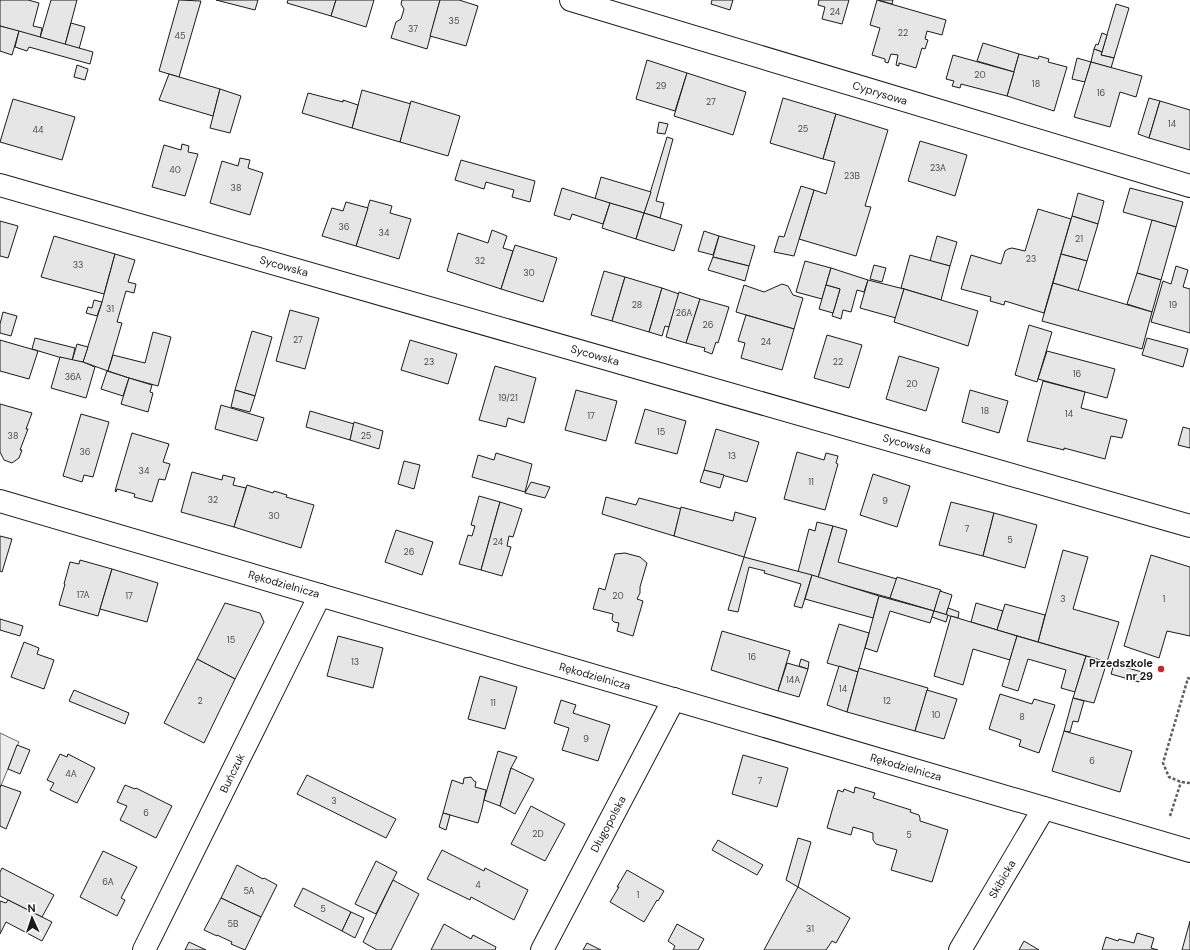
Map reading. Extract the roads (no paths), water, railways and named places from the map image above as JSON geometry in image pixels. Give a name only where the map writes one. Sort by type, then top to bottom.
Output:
[{"type":"street","name":"Cyprysowa","points":[[571,0],[1190,186]]},
{"type":"street","name":"Sycowska","points":[[0,185],[1190,526]]},
{"type":"street","name":"Rękodzielnicza","points":[[0,501],[1190,851]]},
{"type":"street","name":"Buńczuk","points":[[144,950],[320,595]]},
{"type":"street","name":"Długopolska","points":[[542,950],[674,699]]},
{"type":"street","name":"Skibicka","points":[[960,950],[1044,808]]},
{"type":"place","name":"Przedszkole nr 29","points":[[1161,669]]}]
